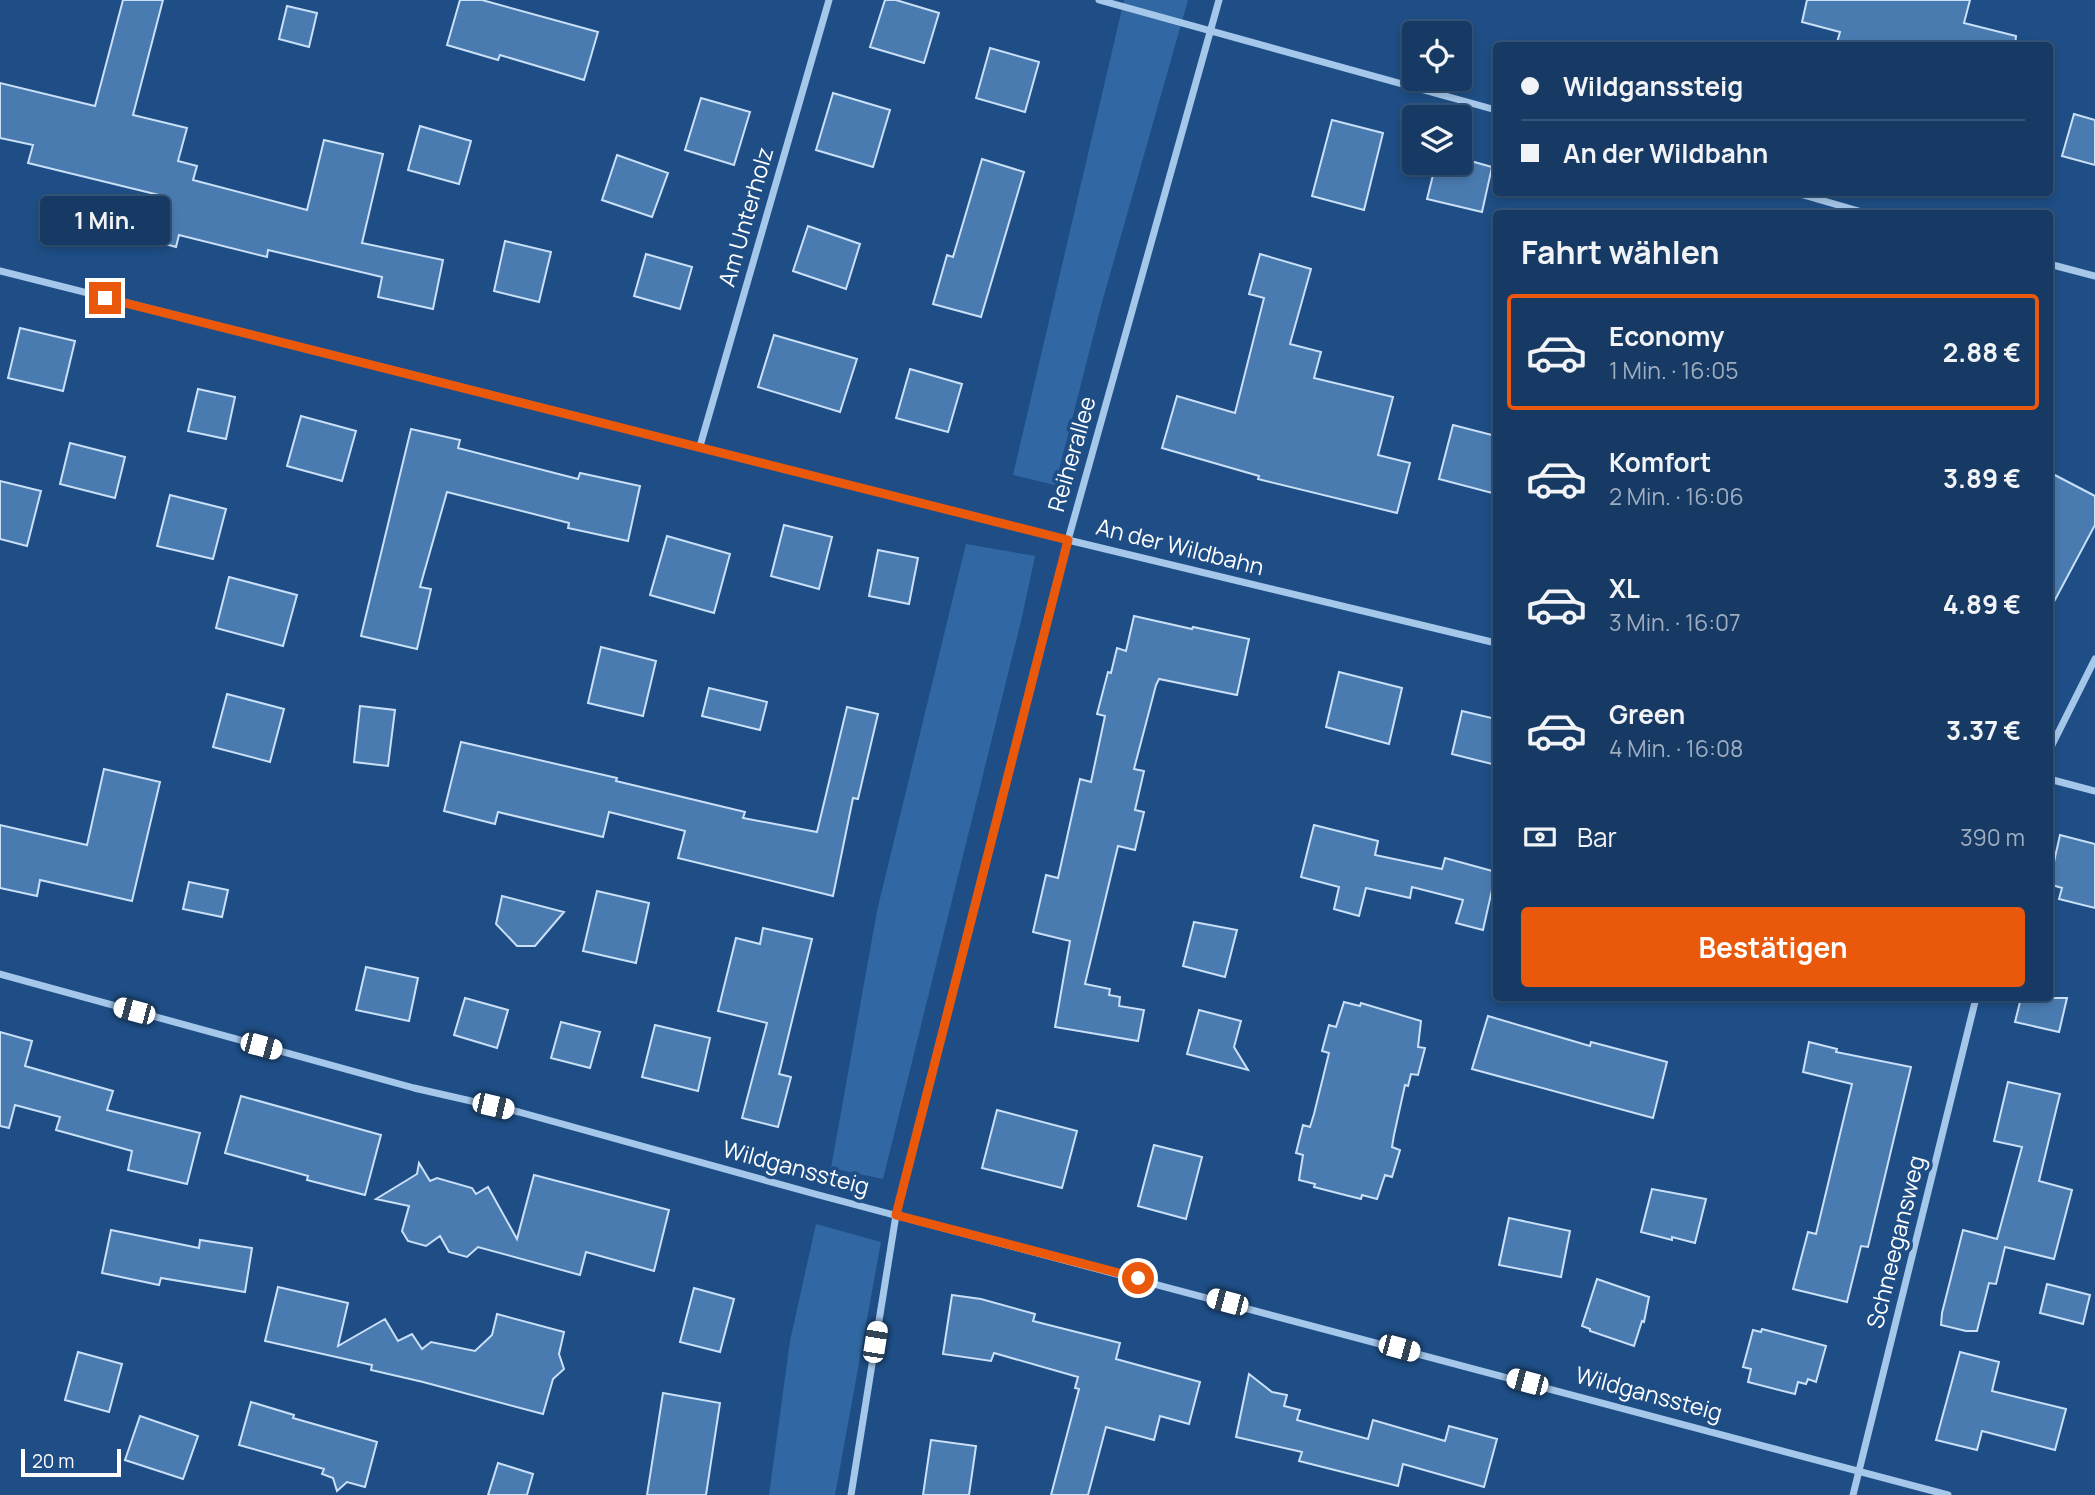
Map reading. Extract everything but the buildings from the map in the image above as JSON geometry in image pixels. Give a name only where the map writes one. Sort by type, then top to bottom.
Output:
[{"type":"street","name":"Am Unterholz","points":[[699,446],[829,0]]},
{"type":"street","points":[[1099,0],[1493,109]]},
{"type":"street","name":"Reiherallee","points":[[851,1495],[896,1215],[1068,540],[1219,0]]},
{"type":"street","points":[[1807,196],[1855,210]]},
{"type":"street","points":[[2053,265],[2095,276]]},
{"type":"street","name":"An der Wildbahn","points":[[0,271],[1068,540],[1493,642]]},
{"type":"street","points":[[2053,743],[2095,659]]},
{"type":"street","points":[[2053,780],[2095,791]]},
{"type":"street","name":"Wildganssteig","points":[[0,974],[414,1088],[519,1112],[1948,1495]]},
{"type":"street","name":"Schneegansweg","points":[[1853,1495],[1975,1001]]},
{"type":"shaded area","points":[[1124,0],[1188,0],[1101,306],[1055,485],[1013,475]]},
{"type":"shaded area","points":[[966,544],[1035,556],[883,1179],[831,1168],[877,911]]},
{"type":"shaded area","points":[[816,1224],[881,1242],[835,1495],[769,1495],[790,1341]]},
{"type":"route","points":[[105,298],[1068,540],[896,1215],[1138,1278]]}]
